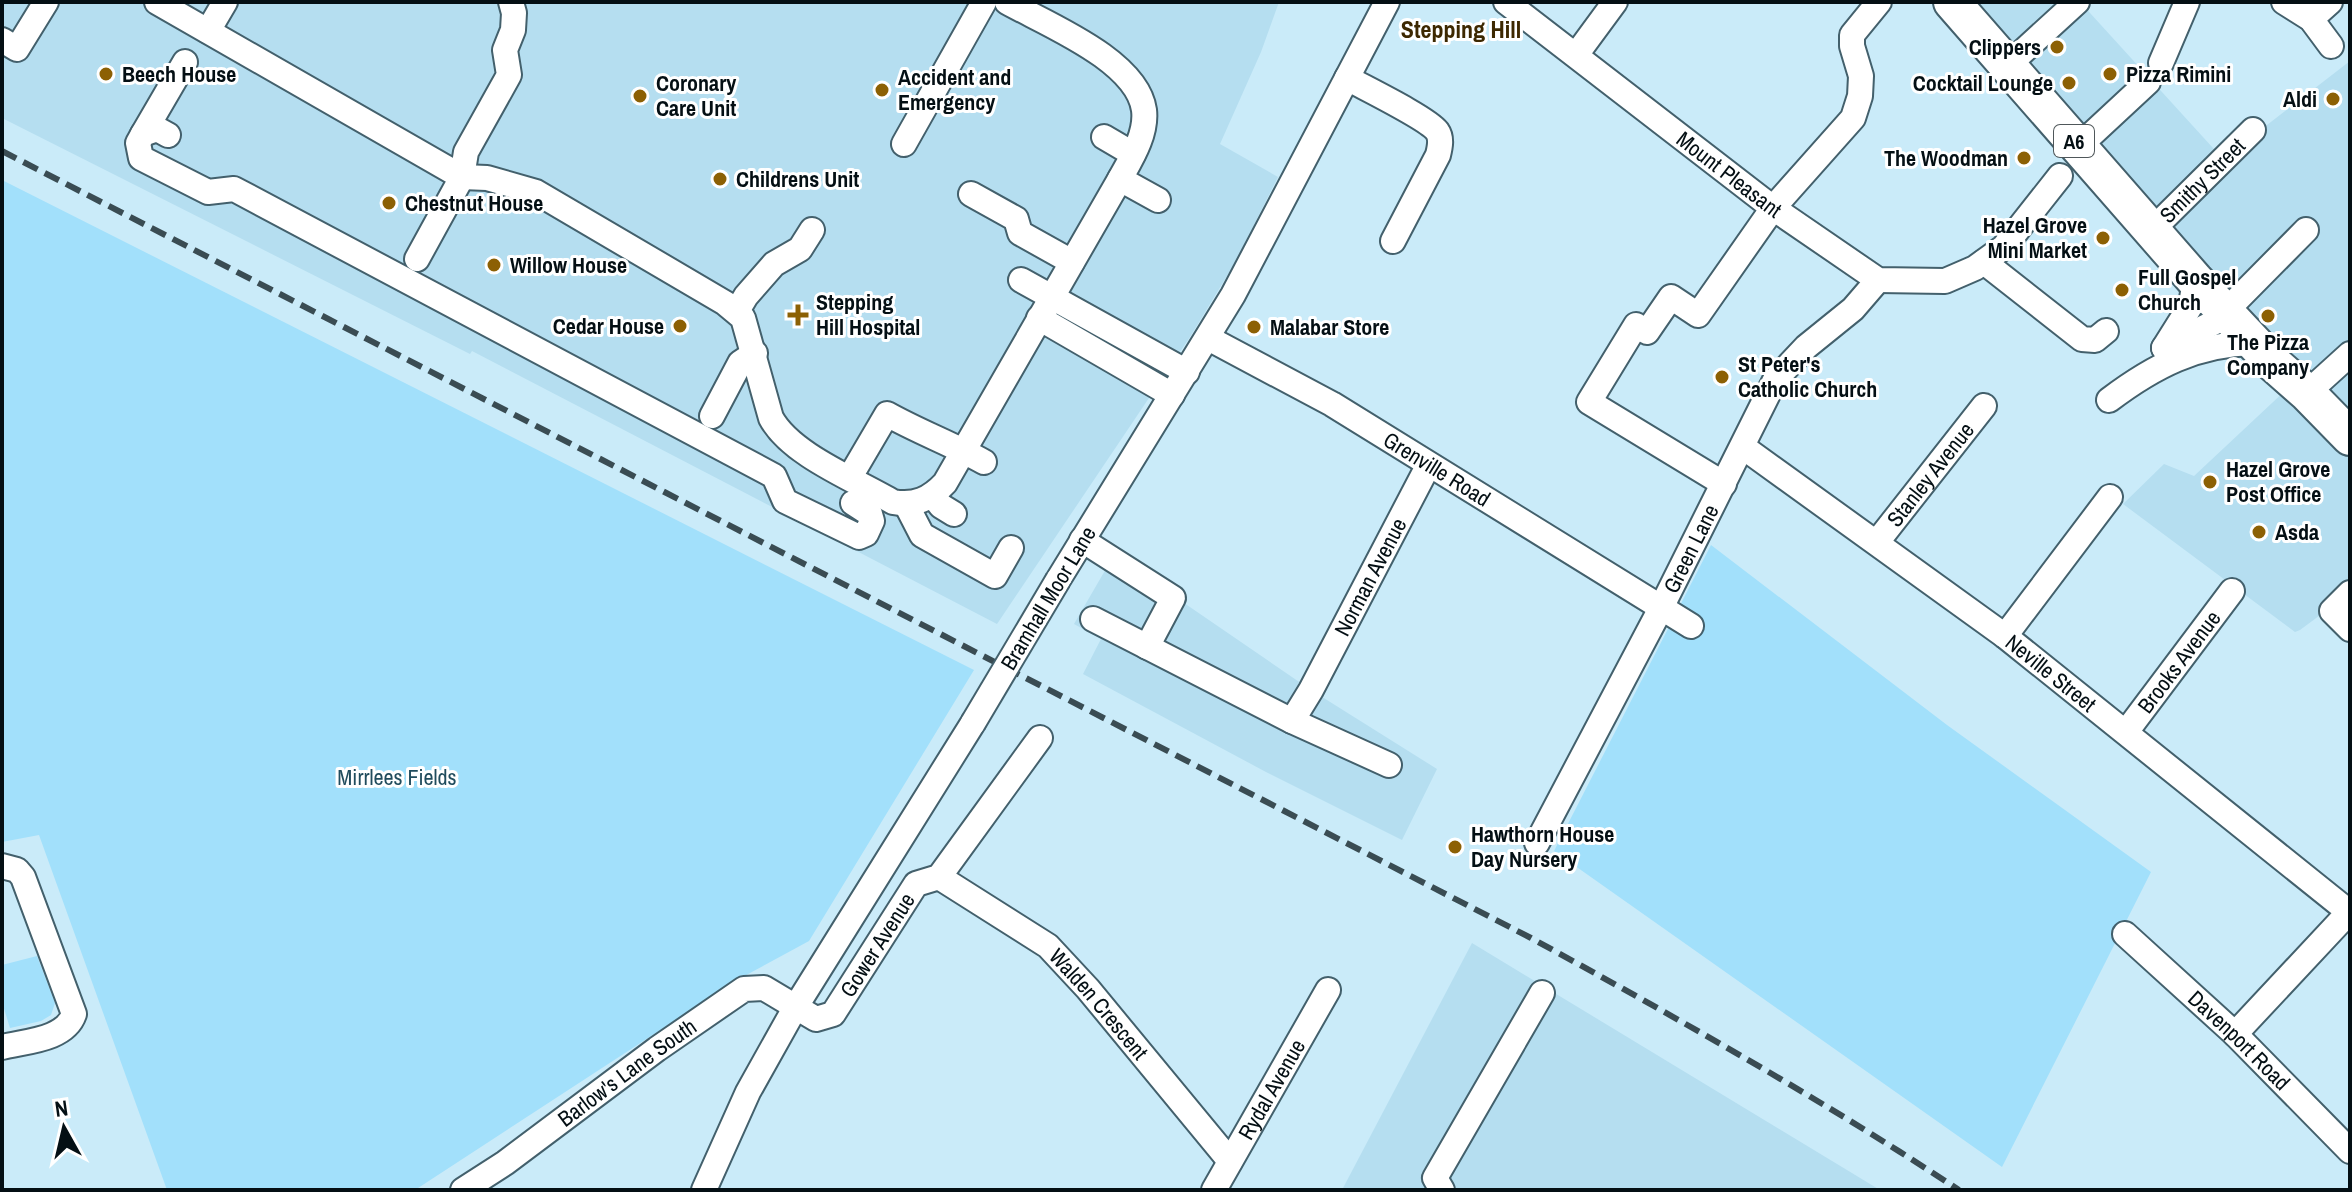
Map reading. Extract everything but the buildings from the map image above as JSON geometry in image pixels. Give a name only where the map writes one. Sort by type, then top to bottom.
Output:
[{"type":"highway","name":"A6","points":[[1952,2],[2008,65],[2069,161],[2151,231],[2253,343],[2350,437]]},
{"type":"street","points":[[2,40],[17,49],[46,2]]},
{"type":"street","points":[[157,2],[462,177],[487,178],[536,192],[737,311],[743,318],[755,353],[771,418],[778,431],[795,447],[893,502],[906,504],[933,496],[974,456],[1045,308],[1120,179],[1142,128],[1144,112],[1140,96],[1130,80],[1096,52],[1007,2]]},
{"type":"street","points":[[208,31],[225,2]]},
{"type":"street","points":[[417,259],[462,177],[466,152],[509,75],[505,50],[513,30],[511,2]]},
{"type":"street","points":[[904,144],[984,2]]},
{"type":"street","name":"Bramhall Moor Lane","points":[[704,1190],[748,1092],[795,1008],[1208,338],[1276,216],[1387,2]]},
{"type":"street","name":"Mount Pleasant","points":[[1506,2],[1773,208],[1878,280]]},
{"type":"street","points":[[1576,55],[1615,2]]},
{"type":"street","points":[[1724,484],[1589,402],[1636,325],[1647,332],[1671,297],[1698,315],[1773,208],[1853,118],[1860,96],[1861,76],[1852,35],[1879,2]]},
{"type":"street","points":[[2008,65],[2077,2]]},
{"type":"street","points":[[1878,280],[1945,281],[1979,265],[2004,247],[2069,161],[2154,72],[2187,2]]},
{"type":"street","points":[[2284,2],[2311,19],[2331,46]]},
{"type":"street","points":[[2311,19],[2330,2]]},
{"type":"street","points":[[185,62],[138,143],[141,158],[208,192],[234,189],[774,476],[785,501],[859,537],[866,534],[872,521],[870,514],[853,503]]},
{"type":"street","points":[[1347,78],[1425,122],[1438,131],[1441,141],[1438,155],[1393,241]]},
{"type":"street","points":[[143,134],[157,129],[168,135]]},
{"type":"street","name":"Smithy Street","points":[[2151,231],[2253,130]]},
{"type":"street","points":[[1104,137],[1133,154]]},
{"type":"street","points":[[1120,179],[1158,200]]},
{"type":"street","points":[[971,194],[1016,219],[1020,233],[1072,262]]},
{"type":"street","points":[[737,311],[774,264],[800,249],[812,230]]},
{"type":"street","points":[[2164,348],[2215,322],[2306,230]]},
{"type":"street","points":[[1979,265],[2082,339],[2095,340],[2106,331]]},
{"type":"street","points":[[1021,280],[1045,308],[1172,395]]},
{"type":"street","name":"Green Lane","points":[[1537,843],[1661,608],[1775,380],[1806,347],[1853,309],[1878,280]]},
{"type":"street","points":[[2133,382],[2164,348],[2191,305],[2195,280]]},
{"type":"street","points":[[1045,308],[1187,372]]},
{"type":"street","name":"Grenville Road","points":[[1208,338],[1332,404],[1691,626]]},
{"type":"street","points":[[2109,400],[2133,382],[2189,353],[2224,343],[2253,343]]},
{"type":"street","points":[[712,416],[740,363],[755,353]]},
{"type":"street","points":[[2307,393],[2350,354]]},
{"type":"street","name":"Stanley Avenue","points":[[1877,542],[1984,406]]},
{"type":"street","points":[[850,477],[887,414],[925,436],[974,456]]},
{"type":"street","name":"Neville Street","points":[[1743,447],[2005,636],[2350,912]]},
{"type":"street","name":"Norman Avenue","points":[[1292,721],[1428,466]]},
{"type":"street","points":[[933,496],[954,514]]},
{"type":"street","points":[[2005,636],[2110,497]]},
{"type":"street","points":[[906,504],[922,535],[995,576],[1011,548]]},
{"type":"street","points":[[1082,540],[1173,598],[1147,647]]},
{"type":"street","name":"Brooks Avenue","points":[[2126,732],[2232,591]]},
{"type":"street","points":[[2350,593],[2332,611],[2350,629]]},
{"type":"street","points":[[1093,619],[1292,721],[1389,765]]},
{"type":"street","name":"Gower Avenue","points":[[795,1008],[816,1019],[833,1014],[916,884],[939,877],[1040,738]]},
{"type":"street","points":[[2,866],[17,870],[23,877],[74,1014],[57,1034],[2,1047]]},
{"type":"street","name":"Walden Crescent","points":[[939,877],[1048,946],[1088,989],[1230,1161]]},
{"type":"street","points":[[2235,1034],[2350,912]]},
{"type":"street","name":"Davenport Road","points":[[2125,934],[2235,1034],[2350,1151]]},
{"type":"street","name":"Barlow's Lane South","points":[[463,1190],[505,1163],[657,1049],[744,989],[764,988],[795,1008]]},
{"type":"street","name":"Rydal Avenue","points":[[1214,1190],[1328,990]]},
{"type":"street","points":[[1442,1190],[1435,1178],[1542,993]]},
{"type":"shaded area","name":"Stepping Hill Hospital","points":[[2,2],[1279,2],[1261,52],[1220,144],[1278,177],[1236,261],[1190,337],[997,624],[472,351],[470,354],[2,118]]},
{"type":"shaded area","points":[[1952,2],[2080,2],[2223,159],[2350,61],[2350,593],[2300,630],[2295,632],[2123,504],[2164,464],[2194,476],[2304,373]]},
{"type":"shaded area","points":[[1114,555],[1311,690],[1437,769],[1402,840],[1266,772],[1083,674],[1101,639],[1074,624]]},
{"type":"shaded area","points":[[1472,943],[1880,1190],[1342,1190]]},
{"type":"green space","name":"Mirrlees Fields","points":[[2,180],[974,670],[809,941],[737,980],[415,1190],[167,1190],[39,835],[2,842]]},
{"type":"green space","points":[[1711,545],[1947,725],[2151,872],[2002,1167],[1554,851]]},
{"type":"green space","points":[[37,956],[55,1003],[51,1015],[41,1021],[10,1028],[2,1002],[2,965]]},
{"type":"railway","points":[[2,151],[1531,938],[1748,1060],[1959,1190]]},
{"type":"place","name":"Clippers","points":[[2057,47]]},
{"type":"place","name":"Beech House","points":[[106,74]]},
{"type":"place","name":"Pizza Rimini","points":[[2110,74]]},
{"type":"place","name":"Cocktail Lounge","points":[[2069,83]]},
{"type":"place","name":"Accident and Emergency","points":[[882,90]]},
{"type":"place","name":"Coronary Care Unit","points":[[640,96]]},
{"type":"place","name":"Aldi","points":[[2333,99]]},
{"type":"place","name":"The Woodman","points":[[2024,158]]},
{"type":"place","name":"Childrens Unit","points":[[720,179]]},
{"type":"place","name":"Chestnut House","points":[[389,203]]},
{"type":"place","name":"Hazel Grove Mini Market","points":[[2103,238]]},
{"type":"place","name":"Willow House","points":[[494,265]]},
{"type":"place","name":"Full Gospel Church","points":[[2122,290]]},
{"type":"place","name":"Stepping Hill Hospital","points":[[798,315]]},
{"type":"place","name":"The Pizza Company","points":[[2268,316]]},
{"type":"place","name":"Cedar House","points":[[680,326]]},
{"type":"place","name":"Malabar Store","points":[[1254,327]]},
{"type":"place","name":"St Peter's Catholic Church","points":[[1722,377]]},
{"type":"place","name":"Hazel Grove Post Office","points":[[2210,482]]},
{"type":"place","name":"Asda","points":[[2259,532]]},
{"type":"place","name":"Hawthorn House Day Nursery","points":[[1455,847]]},
{"type":"district","name":"Stepping Hill","points":[[1461,29]]}]
